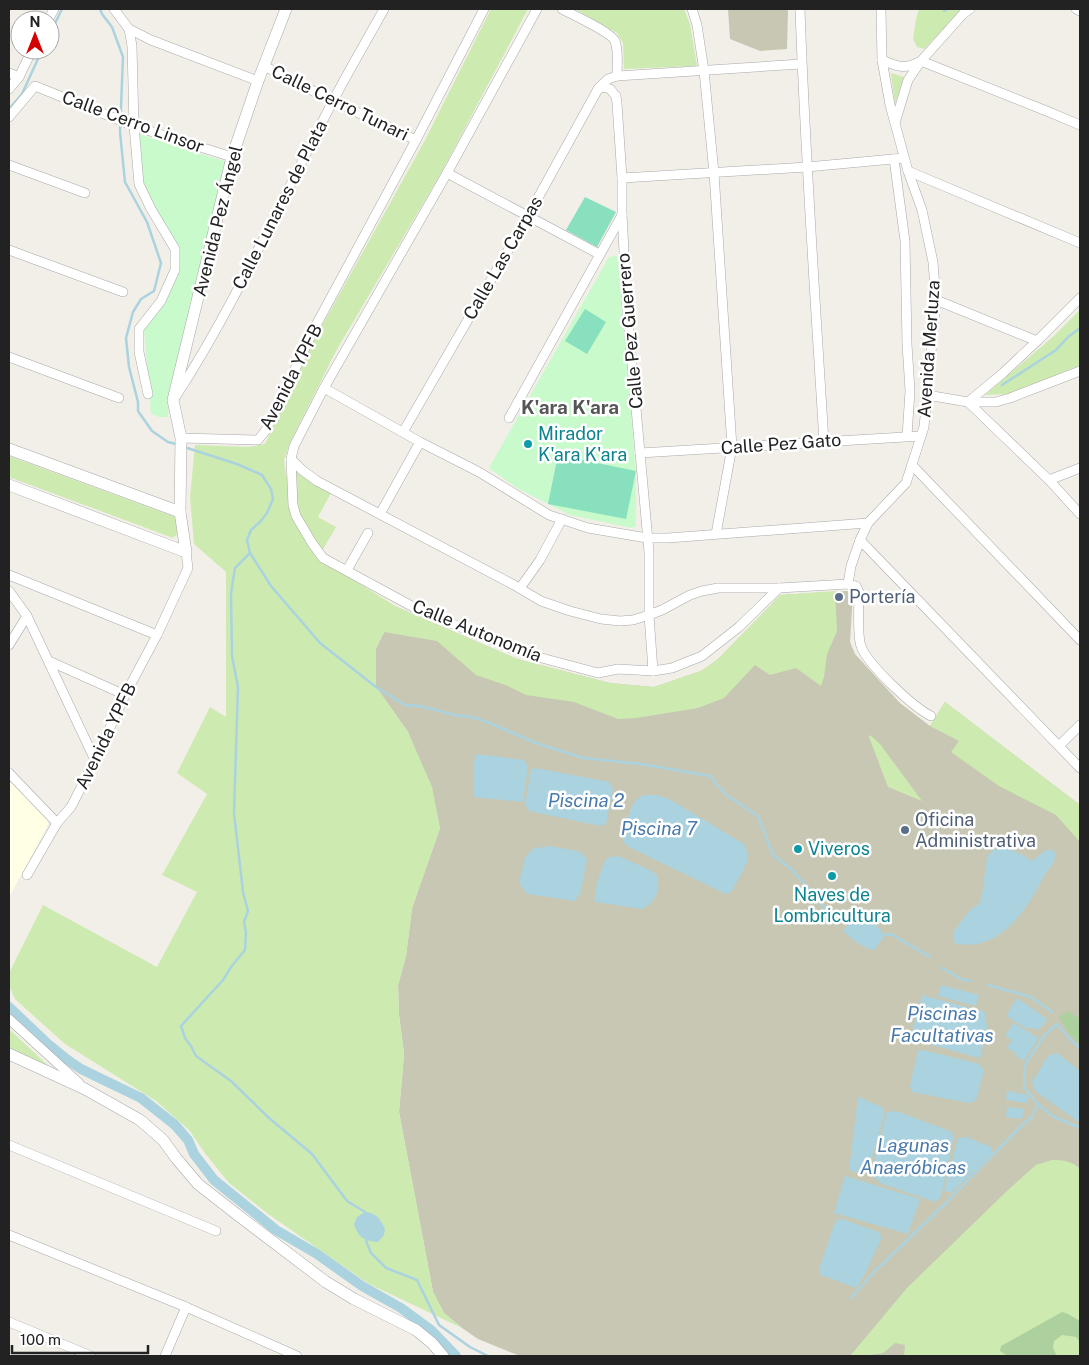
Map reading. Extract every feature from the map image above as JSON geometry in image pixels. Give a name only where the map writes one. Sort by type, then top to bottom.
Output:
[{"type":"street","points":[[114,9],[128,30],[132,46],[126,122],[139,184],[151,209],[175,249],[175,270],[160,301],[140,329],[140,352],[148,394]]},
{"type":"street","name":"Avenida Pez Ángel","points":[[181,444],[173,400],[232,157],[258,81],[286,9]]},
{"type":"street","name":"Calle Lunares de Plata","points":[[173,400],[197,364],[248,270],[333,101],[384,9]]},
{"type":"street","name":"Avenida YPFB","points":[[27,875],[57,822],[71,807],[125,695],[157,635],[188,568],[180,512],[181,444],[232,439],[258,440],[266,430],[315,327],[484,9]]},
{"type":"street","name":"Avenida YPFB","points":[[291,459],[294,446],[324,388],[537,9]]},
{"type":"street","points":[[562,9],[608,34],[614,40],[617,49],[617,76]]},
{"type":"street","points":[[692,9],[697,25],[704,71],[714,173],[732,447],[716,534]]},
{"type":"street","points":[[800,9],[807,167],[824,442]]},
{"type":"street","name":"Avenida Merluza","points":[[848,584],[851,566],[868,523],[906,483],[924,427],[936,300],[933,262],[922,210],[904,158],[890,105],[882,60],[881,9]]},
{"type":"street","points":[[895,124],[908,80],[921,61],[963,14],[970,9]]},
{"type":"street","points":[[1076,9],[1080,11]]},
{"type":"street","name":"Calle Cerro Tunari","points":[[128,30],[258,81]]},
{"type":"street","points":[[9,89],[19,77],[27,60]]},
{"type":"street","points":[[882,60],[894,65],[909,67],[921,61],[1080,125]]},
{"type":"street","points":[[601,88],[608,79],[617,76],[802,64]]},
{"type":"street","name":"Calle Cerro Tunari","points":[[264,66],[416,140]]},
{"type":"street","points":[[9,73],[19,77]]},
{"type":"street","name":"Calle Cerro Linsor","points":[[9,117],[35,86],[126,122],[232,157]]},
{"type":"street","name":"Calle Pez Guerrero","points":[[601,88],[610,88],[616,96],[622,178],[627,309],[649,552],[649,615],[653,671]]},
{"type":"street","name":"Calle Las Carpas","points":[[403,432],[601,88]]},
{"type":"street","points":[[622,178],[807,167],[904,158]]},
{"type":"street","name":"Avenida Merluza","points":[[894,159],[905,241],[910,391],[907,436]]},
{"type":"street","points":[[9,165],[85,193]]},
{"type":"street","points":[[908,171],[1080,243]]},
{"type":"street","points":[[447,172],[599,254]]},
{"type":"street","points":[[509,418],[622,214]]},
{"type":"street","points":[[9,250],[123,292]]},
{"type":"street","points":[[968,402],[1003,373],[1080,298]]},
{"type":"street","points":[[936,300],[1037,341]]},
{"type":"street","points":[[9,357],[120,398]]},
{"type":"street","points":[[927,396],[968,402],[996,402],[1080,371]]},
{"type":"street","points":[[324,388],[420,442],[479,472],[549,515],[588,528],[647,538],[668,538],[868,523]]},
{"type":"street","points":[[968,402],[1049,480],[1080,514]]},
{"type":"street","name":"Calle Pez Gato","points":[[640,454],[921,436]]},
{"type":"street","points":[[380,514],[420,442]]},
{"type":"street","points":[[9,449],[180,512]]},
{"type":"street","points":[[291,459],[317,481],[520,588],[541,601],[601,619],[633,620],[662,610],[690,595],[718,588],[779,588],[848,584],[856,586],[859,592],[860,644],[866,658],[912,704],[931,716]]},
{"type":"street","name":"Calle Autonomía","points":[[291,459],[293,505],[296,516],[323,558],[417,609],[523,653],[598,673],[618,669],[653,671],[672,668],[702,656],[739,627],[779,588]]},
{"type":"street","points":[[912,465],[1080,640]]},
{"type":"street","points":[[1049,480],[1080,468]]},
{"type":"street","points":[[9,485],[186,552]]},
{"type":"street","points":[[520,588],[540,560],[562,519]]},
{"type":"street","points":[[347,570],[368,534]]},
{"type":"street","points":[[860,540],[1080,768]]},
{"type":"street","points":[[9,575],[157,635]]},
{"type":"street","points":[[9,591],[27,616],[95,760]]},
{"type":"street","points":[[9,645],[27,616]]},
{"type":"street","points":[[49,661],[125,695]]},
{"type":"street","points":[[1059,746],[1080,725]]},
{"type":"street","points":[[9,773],[57,822]]},
{"type":"street","points":[[9,1019],[85,1088]]},
{"type":"street","points":[[9,1054],[85,1088],[140,1120],[163,1140],[198,1184],[235,1213],[326,1282],[354,1299],[416,1330],[443,1356]]},
{"type":"street","points":[[9,1145],[216,1231]]},
{"type":"street","points":[[9,1235],[186,1307],[297,1356]]},
{"type":"street","points":[[165,1356],[186,1307]]},
{"type":"street","points":[[9,1322],[91,1356]]},
{"type":"shaded area","points":[[728,9],[788,9],[787,49],[760,51],[730,39]]},
{"type":"shaded area","points":[[847,591],[853,593],[850,642],[855,654],[900,703],[930,726],[945,702],[1080,805],[1080,1356],[520,1356],[478,1339],[444,1313],[433,1292],[399,1112],[404,1054],[399,1015],[398,985],[406,956],[412,908],[440,828],[408,732],[376,687],[376,648],[397,607],[517,659],[610,683],[654,687],[701,671],[717,660],[780,595]]},
{"type":"shaded area","points":[[9,780],[48,819],[48,824],[9,897]]},
{"type":"green space","points":[[491,9],[528,9],[440,175],[336,351],[289,445],[284,461],[286,476],[298,468],[331,493],[318,517],[336,527],[318,558],[397,607],[517,659],[610,683],[654,687],[701,671],[717,660],[780,595],[835,591],[837,631],[827,654],[821,686],[796,668],[770,675],[755,665],[724,698],[698,708],[618,719],[574,702],[526,695],[508,686],[476,675],[437,641],[384,632],[376,648],[376,687],[408,732],[432,787],[440,828],[412,908],[406,956],[398,985],[399,1015],[404,1054],[399,1112],[433,1292],[444,1313],[462,1328],[369,1284],[268,1214],[229,1183],[190,1131],[156,1101],[65,1044],[15,999],[10,988],[9,973],[43,905],[157,967],[197,892],[162,875],[207,794],[177,773],[210,707],[226,717],[226,572],[194,544],[190,497],[195,445],[249,447],[265,444],[319,331],[424,142]]},
{"type":"green space","points":[[575,9],[684,9],[690,24],[697,66],[624,69],[623,43],[617,33]]},
{"type":"green space","points":[[919,9],[964,9],[924,49],[917,47],[913,39]]},
{"type":"green space","points":[[891,73],[904,77],[895,104]]},
{"type":"green space","points":[[139,134],[227,162],[169,397],[168,417],[159,417],[151,413],[144,330],[171,291],[179,271],[179,248],[142,183]]},
{"type":"green space","points":[[585,197],[616,212],[597,247],[566,230]]},
{"type":"green space","points":[[618,256],[620,261],[636,477],[636,526],[632,528],[570,515],[517,488],[489,468],[609,257]]},
{"type":"green space","points":[[585,309],[606,322],[587,354],[565,341]]},
{"type":"green space","points":[[1080,310],[1080,365],[1011,394],[985,395],[1055,335]]},
{"type":"green space","points":[[558,455],[636,471],[626,519],[548,504]]},
{"type":"green space","points":[[9,456],[178,518],[180,531],[173,538],[9,477]]},
{"type":"green space","points":[[945,702],[1080,805],[1080,842],[1056,815],[999,786],[951,752],[959,741],[930,726]]},
{"type":"green space","points":[[870,735],[880,744],[922,801],[888,787],[869,737]]},
{"type":"green space","points":[[1067,1011],[1080,1019],[1080,1044],[1069,1034],[1059,1017]]},
{"type":"green space","points":[[9,1029],[55,1072],[9,1050]]},
{"type":"green space","points":[[1052,1160],[1071,1163],[1080,1169],[1080,1356],[904,1356],[905,1345],[895,1343],[883,1353],[850,1356],[907,1288],[1008,1190],[1036,1165]]},
{"type":"green space","points":[[1062,1312],[1080,1321],[1080,1343],[1076,1337],[1062,1335],[1054,1341],[1053,1348],[1057,1356],[1010,1356],[1000,1351],[1001,1346]]},
{"type":"water","points":[[477,754],[524,760],[528,766],[523,802],[474,797],[474,761]]},
{"type":"water","name":"Piscina 2","points":[[535,768],[609,782],[613,789],[606,824],[600,826],[529,811],[525,805],[531,770]]},
{"type":"water","name":"Piscina 7","points":[[644,795],[656,795],[669,799],[744,844],[748,854],[748,861],[732,891],[726,894],[629,847],[623,842],[629,813],[637,799]]},
{"type":"water","points":[[550,846],[581,852],[587,860],[580,894],[575,901],[527,894],[519,883],[525,858],[532,849]]},
{"type":"water","points":[[1000,847],[1009,848],[1033,861],[1043,852],[1050,849],[1056,853],[1053,862],[1021,913],[999,935],[986,942],[971,945],[954,943],[954,931],[969,911],[979,904],[987,857],[993,850]]},
{"type":"water","points":[[618,856],[650,870],[658,876],[656,895],[652,902],[643,909],[595,902],[600,873],[607,858]]},
{"type":"water","points":[[863,913],[881,930],[883,938],[874,950],[860,945],[843,931],[857,914]]},
{"type":"water","name":"Piscinas Facultativas","points":[[941,985],[979,995],[976,1006],[938,996]]},
{"type":"water","name":"Piscinas Facultativas","points":[[922,995],[985,1012],[987,1028],[980,1058],[910,1039]]},
{"type":"water","points":[[1017,998],[1047,1019],[1042,1027],[1035,1030],[1030,1027],[1028,1029],[1006,1016]]},
{"type":"water","points":[[1014,1023],[1038,1038],[1024,1061],[1007,1048],[1012,1040],[1005,1035]]},
{"type":"water","name":"Lagunas Anaeróbicas","points":[[923,1050],[979,1064],[984,1070],[976,1100],[969,1103],[912,1092],[910,1086],[918,1051]]},
{"type":"water","points":[[1057,1053],[1080,1071],[1080,1123],[1035,1091],[1032,1082],[1049,1055]]},
{"type":"water","points":[[1007,1091],[1029,1095],[1027,1103],[1006,1100]]},
{"type":"water","name":"Lagunas Anaeróbicas","points":[[858,1097],[882,1107],[885,1113],[868,1172],[863,1174],[849,1170]]},
{"type":"water","points":[[1007,1107],[1024,1109],[1022,1119],[1006,1117]]},
{"type":"water","name":"Lagunas Anaeróbicas","points":[[896,1111],[950,1131],[954,1136],[941,1197],[935,1202],[880,1183],[871,1173],[887,1112]]},
{"type":"water","name":"Lagunas Anaeróbicas","points":[[966,1137],[991,1147],[992,1154],[951,1193],[944,1191],[958,1138]]},
{"type":"water","name":"Lagunas Anaeróbicas","points":[[845,1176],[920,1199],[908,1234],[834,1213]]},
{"type":"water","points":[[365,1212],[378,1217],[385,1229],[384,1235],[378,1242],[363,1238],[356,1229],[354,1224],[357,1217]]},
{"type":"water","name":"Lagunas Anaeróbicas","points":[[838,1219],[843,1219],[878,1232],[882,1237],[864,1276],[856,1288],[819,1274],[834,1225]]},
{"type":"waterway","points":[[60,13],[62,9]]},
{"type":"waterway","points":[[100,9],[112,27],[123,57],[120,132],[125,182],[147,222],[161,263],[154,291],[141,299],[133,312],[126,338],[129,367],[138,402],[138,411],[152,431],[168,442],[176,444]]},
{"type":"waterway","points":[[9,109],[22,94],[37,60]]},
{"type":"waterway","points":[[1002,385],[1056,350],[1080,328]]},
{"type":"waterway","points":[[184,447],[237,464],[262,475],[271,489],[273,499],[267,513],[251,530],[247,540],[250,553],[271,586],[320,643],[376,687],[405,705],[420,706],[485,721],[536,743],[583,758],[641,764],[710,776],[726,795],[758,816],[773,855],[791,869],[834,920]]},
{"type":"waterway","points":[[250,553],[235,568],[231,593],[232,656],[238,687],[234,813],[243,892],[248,911],[244,922],[246,933],[245,950],[223,980],[181,1026],[185,1038],[196,1056],[231,1081],[269,1118],[312,1154],[347,1201],[365,1212],[366,1215]]},
{"type":"waterway","points":[[883,935],[891,934],[930,957]]},
{"type":"waterway","points":[[942,968],[961,979],[970,981]]},
{"type":"waterway","points":[[988,985],[1031,997],[1052,1012]]},
{"type":"waterway","points":[[9,1007],[65,1058],[81,1069],[141,1098],[175,1125],[188,1140],[194,1154],[214,1180],[276,1230],[317,1254],[362,1286],[401,1308],[431,1330],[456,1356]]},
{"type":"waterway","points":[[851,1298],[875,1271],[1032,1117],[1038,1104],[1024,1087],[1025,1065],[1044,1036],[1057,1024],[1080,1048]]},
{"type":"waterway","points":[[1038,1104],[1052,1116],[1080,1128]]},
{"type":"waterway","points":[[367,1239],[366,1241],[371,1253],[386,1268],[417,1280],[439,1325],[470,1347],[488,1356]]},
{"type":"place","name":"Mirador K'ara K'ara","points":[[528,444]]},
{"type":"place","name":"Portería","points":[[839,597]]},
{"type":"place","name":"Oficina Administrativa","points":[[905,830]]},
{"type":"place","name":"Viveros","points":[[798,849]]},
{"type":"place","name":"Naves de Lombricultura","points":[[832,876]]},
{"type":"district","name":"K'ara K'ara","points":[[570,407]]}]
